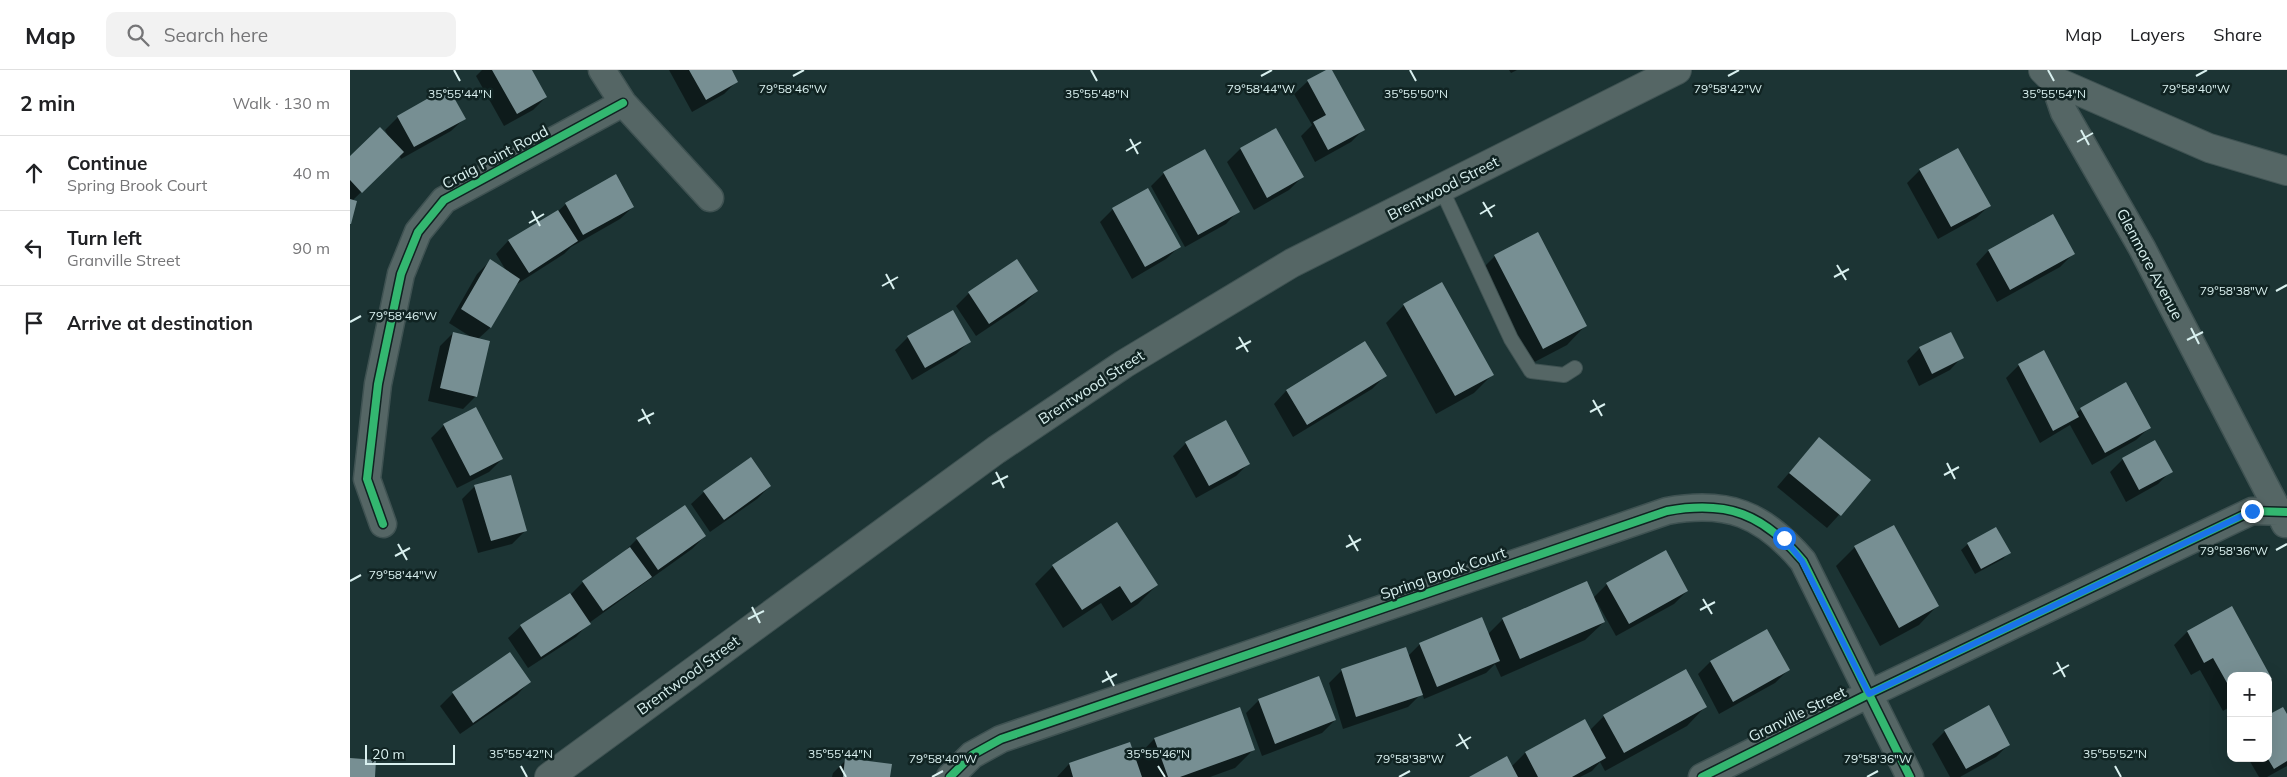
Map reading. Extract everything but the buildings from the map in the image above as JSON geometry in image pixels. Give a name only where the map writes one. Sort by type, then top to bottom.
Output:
[{"type":"main road","name":"Brentwood Street","points":[[549,777],[996,450],[1124,364],[1292,263],[1677,70]]},
{"type":"main road","points":[[2048,75],[2209,148],[2287,171]]},
{"type":"street","points":[[602,70],[623,103],[710,198]]},
{"type":"street","name":"Glenmore Avenue","points":[[2048,75],[2064,112],[2142,248],[2284,518]]},
{"type":"street","name":"Craig Point Road","points":[[383,524],[367,479],[378,384],[401,274],[418,232],[444,200],[623,103]]},
{"type":"street","name":"Spring Brook Court","points":[[950,777],[972,755],[1001,739],[1667,511],[1690,507],[1715,507],[1739,512],[1762,522],[1784,538],[1802,561],[1910,777]]},
{"type":"street","name":"Granville Street","points":[[1702,777],[1731,771],[1869,694],[2252,511],[2284,518]]},
{"type":"lane","points":[[1442,188],[1511,339],[1531,371],[1564,375],[1576,368]]},
{"type":"cycle path","points":[[383,524],[367,479],[378,384],[401,274],[418,232],[444,200],[623,103]]},
{"type":"cycle path","points":[[950,777],[972,755],[1001,739],[1667,511],[1689,508],[1708,508],[1743,514],[1773,532],[1803,561],[1910,777]]},
{"type":"cycle path","points":[[1702,777],[1869,694],[2252,511],[2287,512]]},
{"type":"route","points":[[1784,538],[1802,561],[1869,694],[2252,511]]}]
